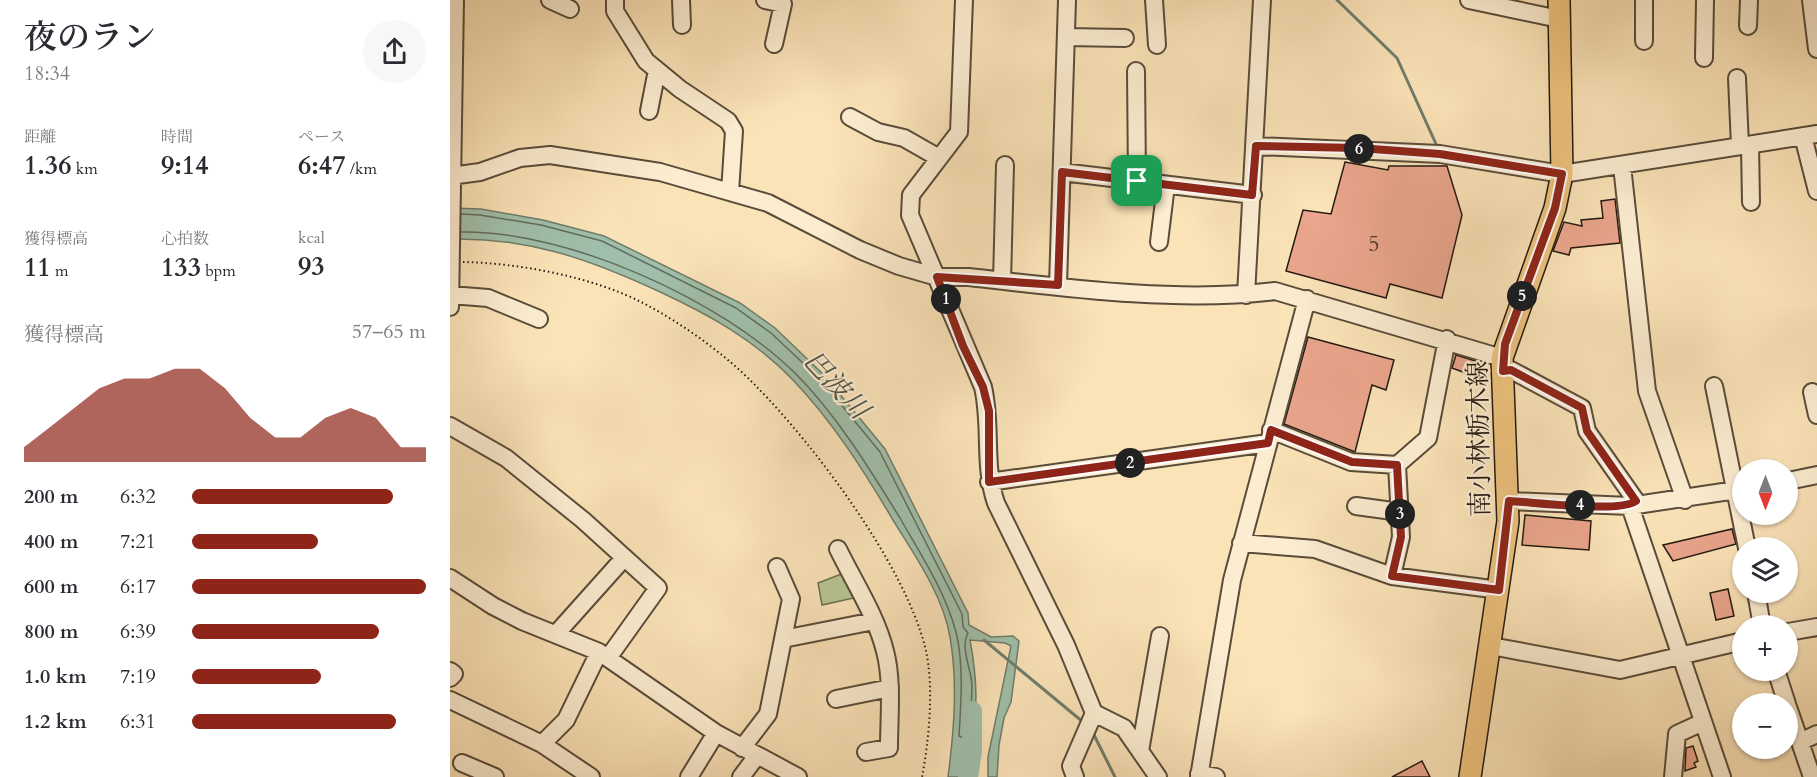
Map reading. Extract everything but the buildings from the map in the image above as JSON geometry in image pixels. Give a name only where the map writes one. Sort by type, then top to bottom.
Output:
[{"type":"main road","name":"南小林栃木線","points":[[1470,777],[1499,590],[1509,501],[1502,364],[1555,208],[1562,174],[1559,10]]},
{"type":"street","points":[[454,0],[451,301],[488,298],[539,319]]},
{"type":"street","points":[[550,0],[570,9]]},
{"type":"street","points":[[615,0],[615,11],[646,61],[729,121],[734,131],[730,192]]},
{"type":"street","points":[[681,0],[682,25]]},
{"type":"street","points":[[765,0],[783,4],[774,44]]},
{"type":"street","points":[[964,0],[959,132],[909,202],[910,215],[963,346],[983,387],[989,411],[989,482],[996,503],[1066,645],[1094,713],[1124,728],[1158,777]]},
{"type":"street","points":[[1058,285],[1067,0]]},
{"type":"street","points":[[1154,0],[1157,45]]},
{"type":"street","points":[[1246,295],[1256,146],[1262,0]]},
{"type":"street","points":[[1469,0],[1559,10]]},
{"type":"street","points":[[1644,0],[1644,41]]},
{"type":"street","points":[[1704,58],[1706,0]]},
{"type":"street","points":[[1748,26],[1749,0]]},
{"type":"street","points":[[1811,0],[1817,49]]},
{"type":"street","points":[[1066,37],[1125,38]]},
{"type":"street","points":[[649,111],[657,70]]},
{"type":"street","points":[[1136,71],[1137,181]]},
{"type":"street","points":[[1737,78],[1751,202]]},
{"type":"street","points":[[850,117],[878,132],[904,138],[939,158]]},
{"type":"street","points":[[1256,146],[1359,148],[1440,154],[1562,174],[1810,135],[1817,191]]},
{"type":"street","points":[[452,180],[519,158],[550,155],[660,172],[768,203],[860,250],[937,277],[1173,295],[1246,295],[1275,291],[1308,299],[1447,339],[1502,364],[1582,408],[1587,431],[1636,501],[1630,506]]},
{"type":"street","points":[[1002,281],[1005,165]]},
{"type":"street","points":[[1622,166],[1647,391],[1685,500]]},
{"type":"street","points":[[1062,172],[1252,195]]},
{"type":"street","points":[[1159,242],[1166,185]]},
{"type":"street","points":[[1216,777],[1199,775],[1241,543],[1308,299]]},
{"type":"street","points":[[989,482],[1270,437],[1352,462],[1397,465],[1428,438],[1447,339]]},
{"type":"street","points":[[1714,386],[1732,461]]},
{"type":"street","points":[[1812,392],[1817,415]]},
{"type":"street","points":[[450,426],[506,458],[658,588],[604,655],[566,720],[542,744]]},
{"type":"street","points":[[1392,576],[1401,537],[1397,465]]},
{"type":"street","points":[[1798,479],[1817,476]]},
{"type":"street","points":[[1509,501],[1630,506],[1685,500],[1732,491]]},
{"type":"street","points":[[1356,506],[1400,512]]},
{"type":"street","points":[[1630,506],[1722,777]]},
{"type":"street","points":[[1241,543],[1315,549],[1392,576],[1499,590]]},
{"type":"street","points":[[838,549],[874,621],[885,651],[890,688],[889,748],[866,752]]},
{"type":"street","points":[[556,634],[624,558]]},
{"type":"street","points":[[741,777],[749,752],[768,714],[791,598],[777,567]]},
{"type":"street","points":[[450,578],[493,606],[604,655],[716,733],[798,777]]},
{"type":"street","points":[[783,639],[874,621]]},
{"type":"street","points":[[1798,630],[1817,627]]},
{"type":"street","points":[[1140,751],[1160,636]]},
{"type":"street","points":[[1491,646],[1620,670],[1732,643]]},
{"type":"street","points":[[450,670],[454,674],[450,678]]},
{"type":"street","points":[[836,699],[890,688]]},
{"type":"street","points":[[450,700],[542,744],[591,777]]},
{"type":"street","points":[[1075,777],[1071,766],[1094,713]]},
{"type":"street","points":[[1673,777],[1677,734],[1703,722]]},
{"type":"street","points":[[689,777],[716,733]]},
{"type":"street","points":[[1800,742],[1817,734]]},
{"type":"street","points":[[1798,736],[1812,777]]},
{"type":"street","points":[[454,764],[495,777]]},
{"type":"path","points":[[451,260],[522,266],[610,290],[641,302],[683,327],[733,364],[756,386],[845,495],[910,602],[926,651],[929,676],[925,760],[921,777]]},
{"type":"shaded area","points":[[844,573],[858,597],[822,605],[818,583]]},
{"type":"water","points":[[450,208],[481,209],[543,220],[604,236],[740,303],[775,328],[825,376],[885,449],[968,613],[969,625],[991,637],[1013,636],[1019,641],[1011,702],[1004,718],[999,745],[997,777],[988,777],[988,757],[1011,646],[1005,643],[970,640],[976,693],[974,725],[960,777],[948,777],[953,725],[954,672],[950,637],[941,606],[919,562],[859,465],[835,430],[793,380],[763,352],[730,329],[695,309],[607,269],[531,246],[478,239],[450,239]]},
{"type":"waterway","points":[[1337,0],[1397,58],[1436,144]]},
{"type":"waterway","points":[[984,640],[1083,722]]},
{"type":"waterway","name":"巴波川","points":[[968,777],[972,751],[972,711]]},
{"type":"waterway","points":[[1093,733],[1115,777]]},
{"type":"route","points":[[1256,146],[1359,148],[1440,154],[1562,174],[1555,208],[1505,344],[1502,358],[1503,371],[1511,370],[1582,408],[1587,431],[1636,501],[1630,506],[1604,507],[1509,501],[1507,535],[1499,590],[1392,576],[1401,537],[1397,465],[1352,462],[1271,430],[1268,443],[989,482],[989,411],[983,387],[963,346],[937,277],[969,277],[1058,285],[1062,172],[1137,181],[1252,195],[1256,146]]}]
